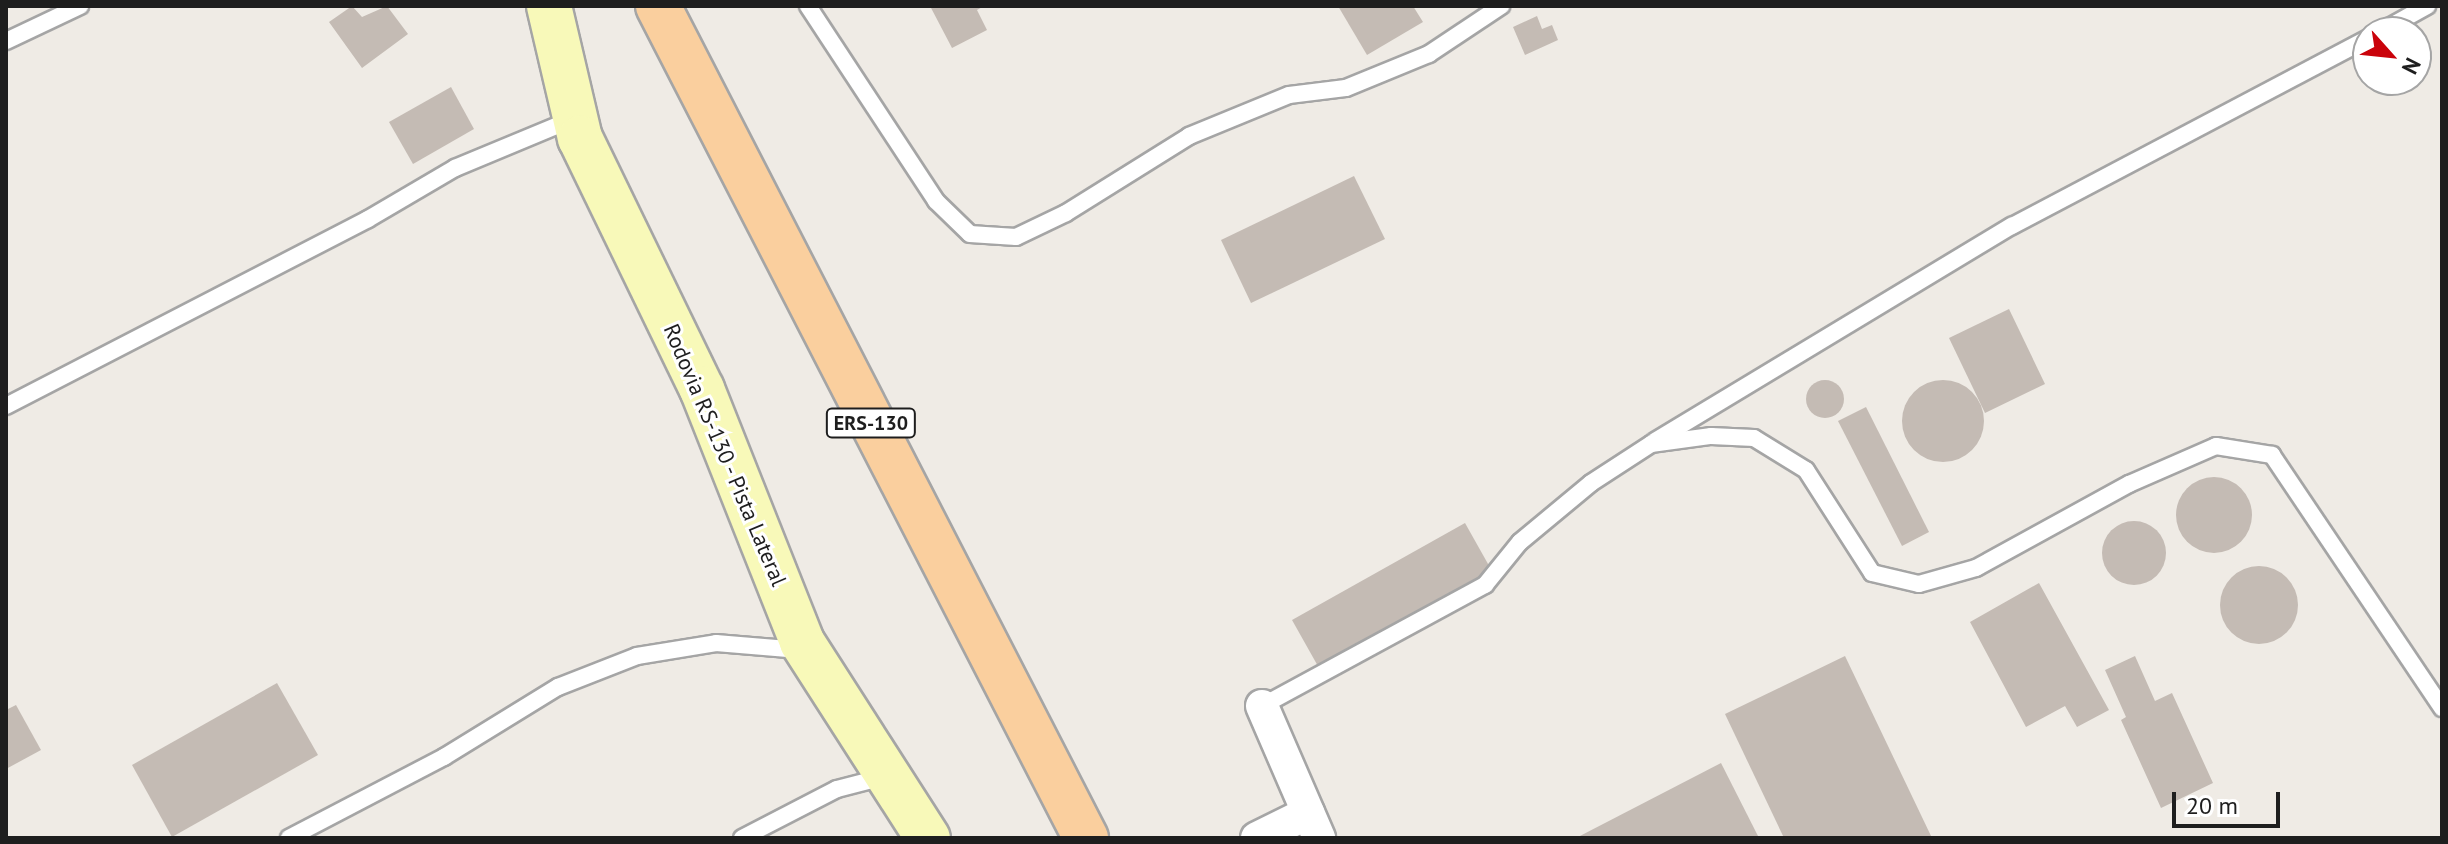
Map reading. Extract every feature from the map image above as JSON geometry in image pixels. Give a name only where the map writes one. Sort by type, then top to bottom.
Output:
[{"type":"main road","name":"ERS-130","points":[[658,6],[1086,838]]},
{"type":"street","name":"Rodovia RS-130 - Pista Lateral","points":[[549,6],[580,138],[702,389],[809,652],[928,838]]},
{"type":"street","points":[[1257,838],[1314,825],[1262,706]]},
{"type":"lane","points":[[6,41],[80,6]]},
{"type":"lane","points":[[808,6],[936,201],[970,234],[1016,237],[1066,213],[1189,136],[1289,95],[1346,88],[1429,54],[1501,6]]},
{"type":"lane","points":[[2409,16],[2427,6]]},
{"type":"lane","points":[[1262,706],[1485,585],[1520,542],[1591,483],[1651,444],[2012,226],[2352,46]]},
{"type":"lane","points":[[6,406],[368,219],[455,168],[576,118]]},
{"type":"lane","points":[[1651,444],[1711,436],[1754,438],[1806,470],[1872,573],[1919,584],[1976,568],[2129,484],[2216,446],[2272,455],[2442,708]]},
{"type":"lane","points":[[289,838],[444,757],[558,687],[637,656],[716,643],[809,652]]},
{"type":"lane","points":[[742,838],[837,789],[888,776]]},
{"type":"building","points":[[352,6],[362,17],[387,6],[408,34],[362,68],[329,22]]},
{"type":"building","points":[[930,6],[984,6],[977,10],[987,30],[952,48]]},
{"type":"building","points":[[1338,6],[1413,6],[1423,22],[1367,55]]},
{"type":"building","points":[[1537,16],[1542,29],[1552,25],[1558,40],[1525,55],[1513,27]]},
{"type":"building","points":[[451,87],[474,129],[413,164],[389,122]]},
{"type":"building","points":[[1354,176],[1385,239],[1251,303],[1221,240]]},
{"type":"building","points":[[2009,309],[2045,384],[1985,413],[1949,338]]},
{"type":"building","points":[[1825,380],[1838,386],[1844,399],[1838,412],[1825,418],[1812,412],[1806,399],[1812,386]]},
{"type":"building","points":[[1943,380],[1959,383],[1972,392],[1981,405],[1984,421],[1981,437],[1972,450],[1959,459],[1943,462],[1927,459],[1914,450],[1905,437],[1902,421],[1905,405],[1914,392],[1927,383]]},
{"type":"building","points":[[1866,407],[1929,532],[1902,546],[1838,421]]},
{"type":"building","points":[[2214,477],[2228,480],[2241,488],[2249,501],[2252,515],[2249,529],[2241,542],[2228,550],[2214,553],[2200,550],[2187,542],[2179,529],[2176,515],[2179,501],[2187,488],[2200,480]]},
{"type":"building","points":[[2134,521],[2146,523],[2157,530],[2164,541],[2164,565],[2157,576],[2146,583],[2134,585],[2122,583],[2111,576],[2104,565],[2102,553],[2104,541],[2111,530],[2122,523]]},
{"type":"building","points":[[1465,523],[1492,571],[1319,668],[1292,620]]},
{"type":"building","points":[[2259,566],[2274,569],[2287,577],[2295,590],[2298,605],[2295,620],[2287,633],[2274,641],[2259,644],[2244,641],[2231,633],[2223,620],[2220,605],[2223,590],[2231,577],[2244,569]]},
{"type":"building","points":[[2039,583],[2109,710],[2077,727],[2065,706],[2026,727],[1970,622]]},
{"type":"building","points":[[1845,656],[1932,838],[1784,838],[1725,714]]},
{"type":"building","points":[[2135,656],[2155,701],[2172,693],[2213,783],[2161,808],[2121,720],[2126,717],[2105,670]]},
{"type":"building","points":[[277,683],[318,755],[172,837],[132,765]]},
{"type":"building","points":[[16,705],[41,750],[6,769],[6,710]]},
{"type":"building","points":[[1721,763],[1759,838],[1576,838]]}]
